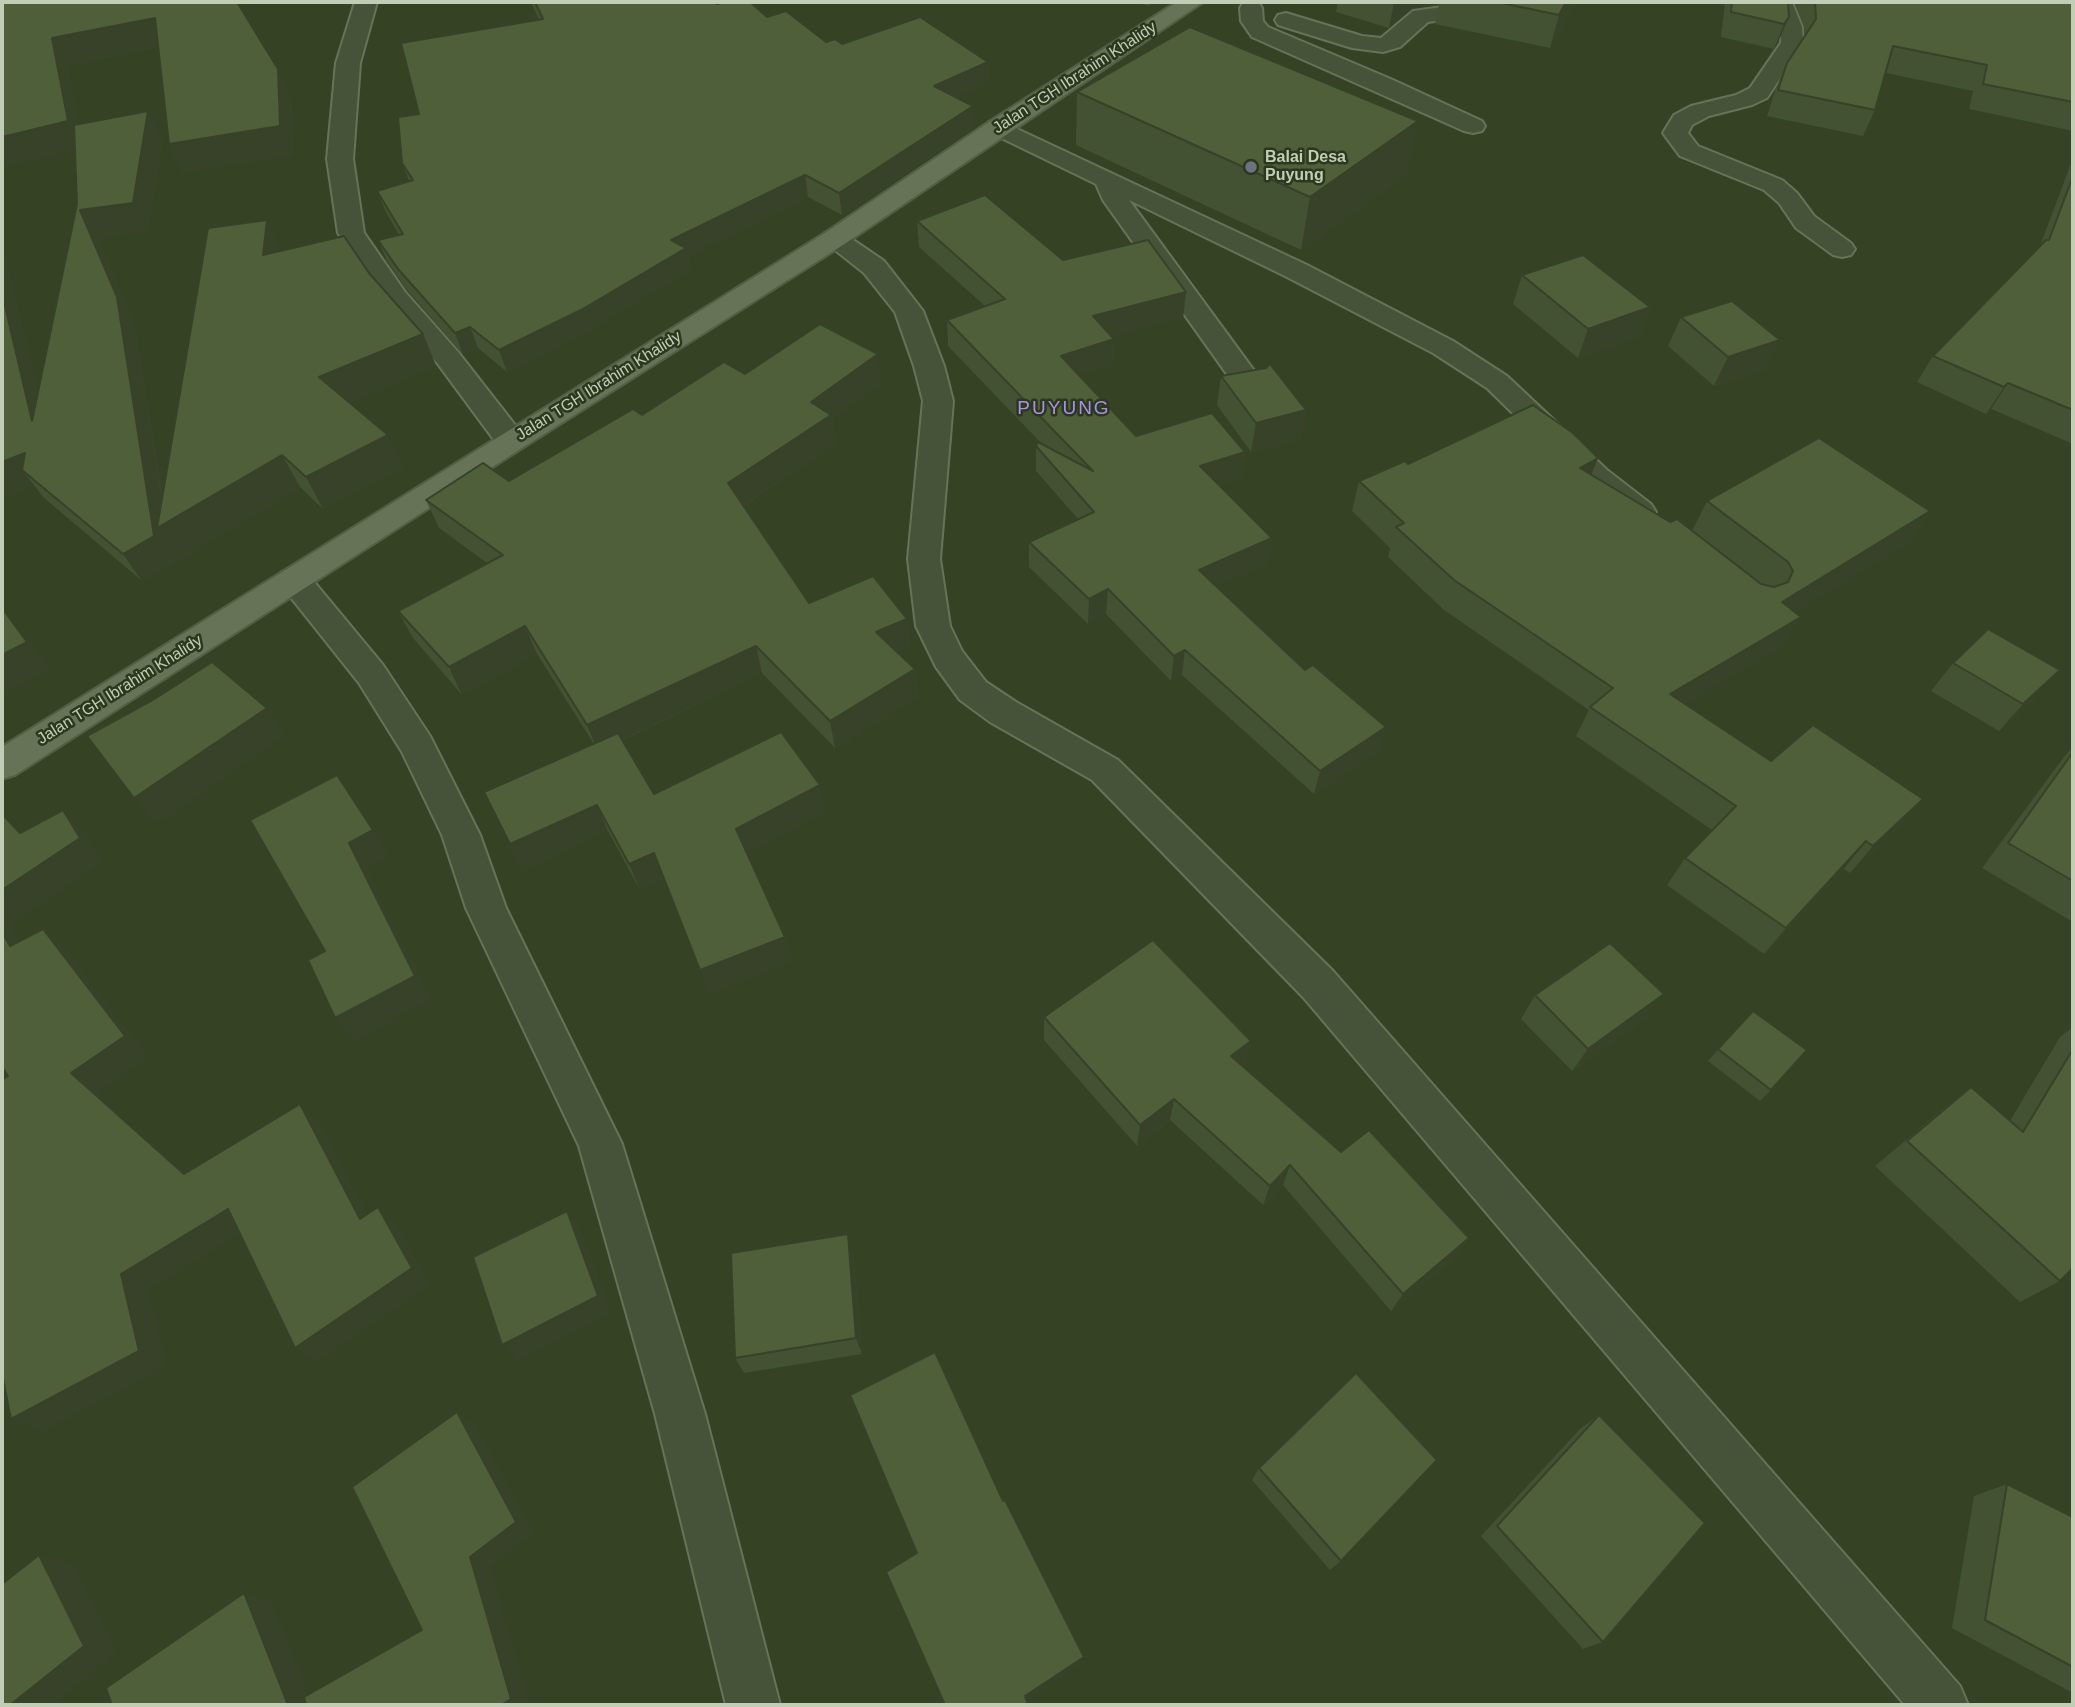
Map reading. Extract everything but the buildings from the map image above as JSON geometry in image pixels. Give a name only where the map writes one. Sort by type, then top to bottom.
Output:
[{"type":"main road","name":"Jalan TGH Ibrahim Khalidy","points":[[2,765],[834,239],[998,127],[1192,2]]},
{"type":"street","points":[[366,2],[348,63],[340,159],[351,233],[395,298],[448,358],[511,441]]},
{"type":"street","points":[[1242,5],[1375,46],[1389,44],[1421,16],[1448,13],[1464,2]]},
{"type":"street","points":[[1781,2],[1791,27],[1792,43],[1759,93],[1744,100],[1700,111],[1683,120],[1675,133],[1689,150],[1773,185],[1788,198],[1805,222],[1842,249]]},
{"type":"street","points":[[1242,5],[1260,32],[1473,126]]},
{"type":"street","points":[[998,127],[1297,271],[1443,347],[1497,382],[1596,477],[1660,527]]},
{"type":"street","points":[[1108,182],[1112,195],[1251,387]]},
{"type":"street","points":[[834,239],[874,267],[909,311],[929,366],[938,401],[924,559],[933,626],[948,658],[973,691],[1003,712],[1054,739],[1105,771],[1318,984],[1941,1705]]},
{"type":"street","points":[[294,580],[371,674],[417,746],[461,835],[497,932],[600,1144],[680,1414],[753,1705]]},
{"type":"place","name":"Balai Desa Puyung","points":[[1251,167]]},
{"type":"district","name":"PUYUNG","points":[[1064,409]]}]
